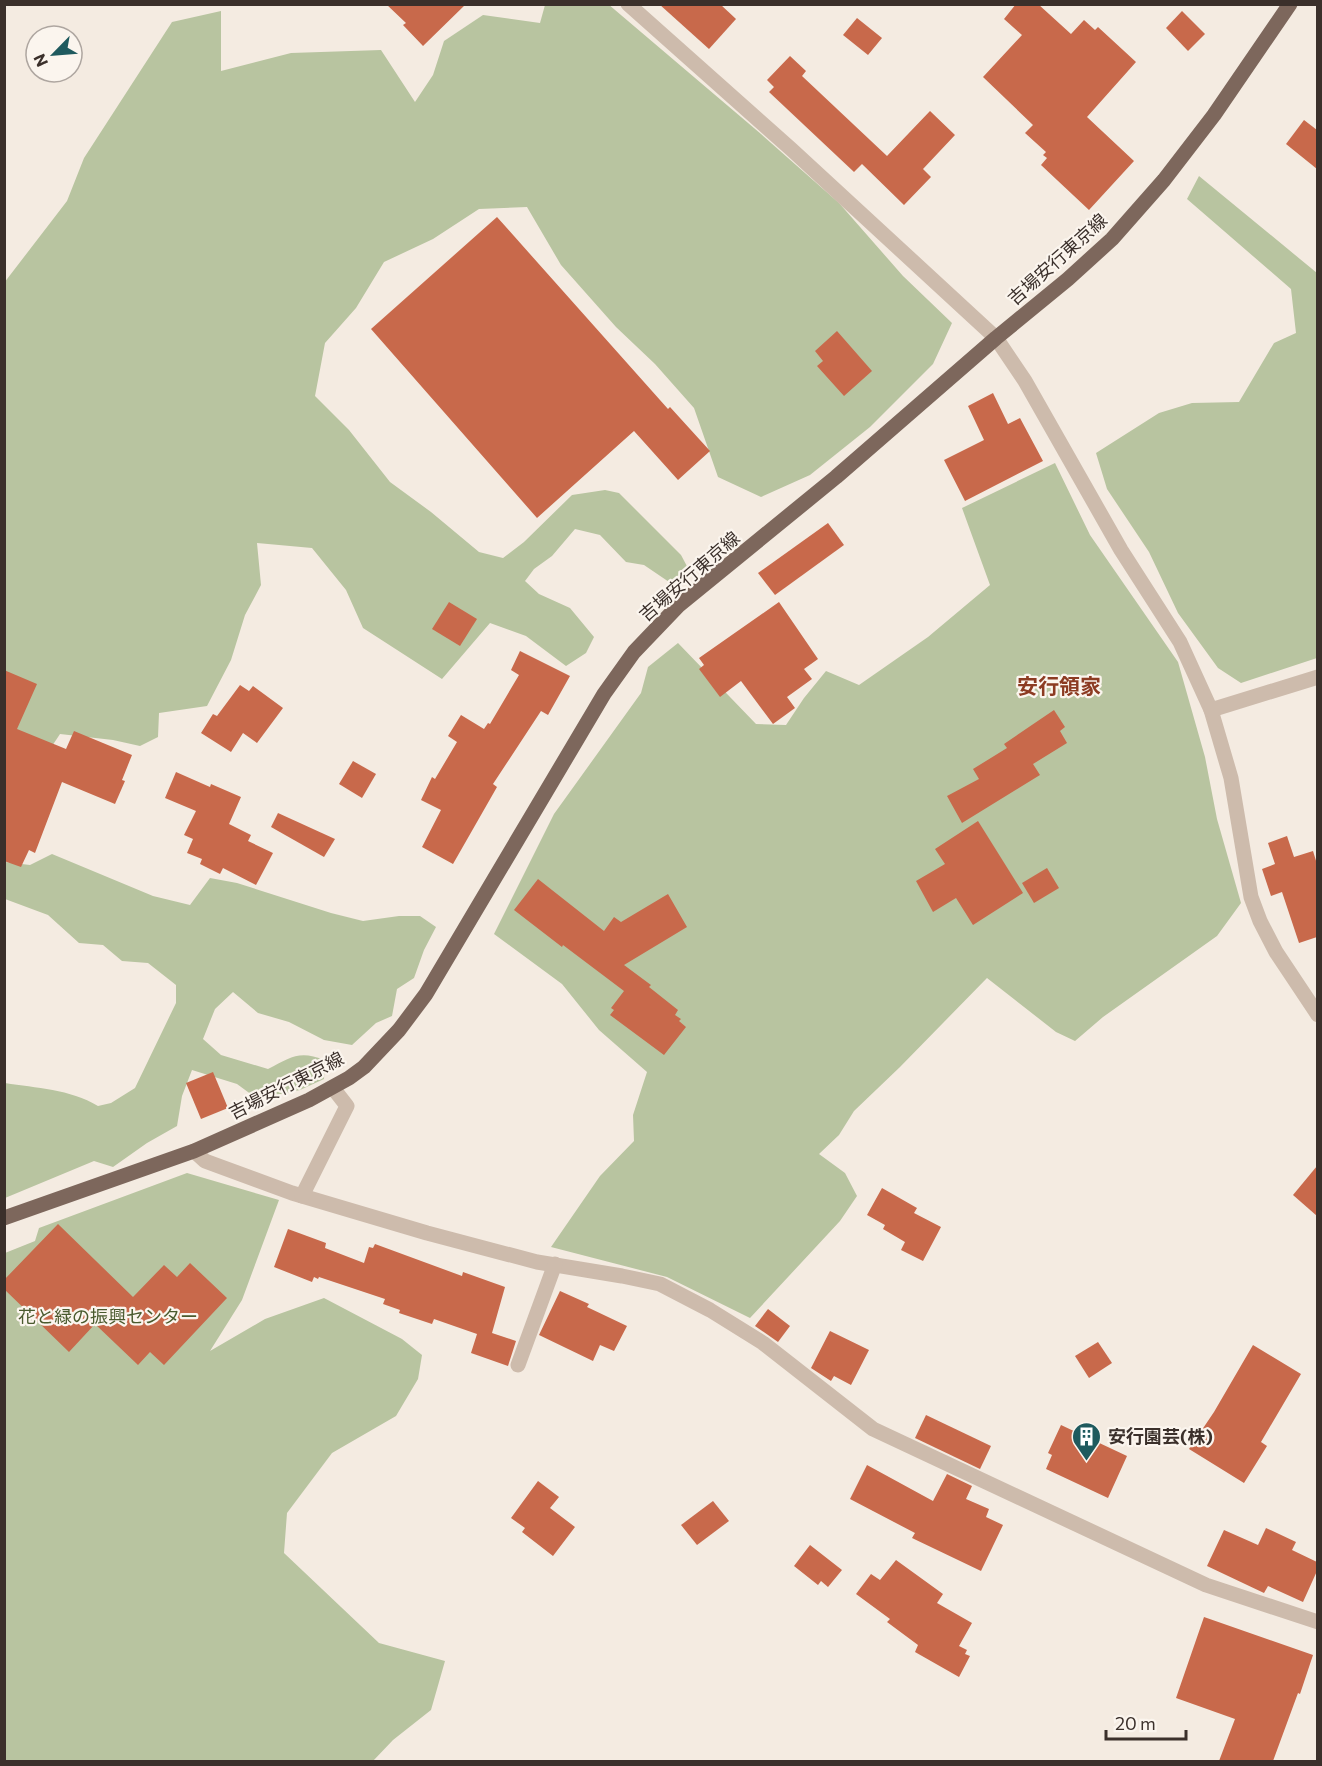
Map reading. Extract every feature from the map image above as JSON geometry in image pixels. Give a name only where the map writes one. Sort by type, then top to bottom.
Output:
[{"type":"main road","name":"吉場安行東京線","points":[[4,1218],[194,1151],[333,1088],[350,1078],[379,1053],[426,994],[604,694],[634,651],[678,606],[836,477],[1112,239],[1214,115],[1290,4]]},
{"type":"street","points":[[628,4],[792,149],[996,338],[1025,381],[1121,550],[1180,642],[1211,710],[1231,778],[1251,897],[1276,952],[1317,1015]]},
{"type":"street","points":[[1211,710],[1317,677]]},
{"type":"street","points":[[302,1196],[347,1106],[333,1088]]},
{"type":"street","points":[[194,1151],[206,1161],[302,1196],[427,1233],[537,1262],[660,1284],[710,1310],[763,1343],[873,1429],[1206,1585],[1317,1622]]},
{"type":"street","points":[[518,1365],[555,1264]]},
{"type":"green space","points":[[608,4],[839,203],[903,276],[952,323],[933,364],[870,427],[810,475],[761,497],[718,477],[694,408],[655,364],[616,327],[561,265],[527,207],[479,209],[433,239],[384,262],[356,308],[325,343],[315,396],[349,430],[390,482],[479,552],[503,558],[524,542],[572,495],[605,490],[619,493],[681,555],[689,570],[672,584],[644,565],[626,562],[600,535],[575,529],[552,556],[534,569],[525,581],[539,594],[570,608],[594,637],[586,653],[566,666],[526,636],[490,623],[442,679],[363,628],[346,590],[312,548],[257,543],[261,585],[245,615],[231,660],[207,706],[159,713],[158,737],[140,746],[113,740],[60,734],[23,790],[4,789],[4,283],[67,201],[84,158],[172,22],[221,11],[221,71],[291,53],[381,50],[415,102],[433,75],[444,41],[483,15],[540,23],[545,5]]},
{"type":"green space","points":[[1199,176],[1317,273],[1317,658],[1241,683],[1218,668],[1178,613],[1149,552],[1107,489],[1096,453],[1159,413],[1192,403],[1239,402],[1274,343],[1296,333],[1291,289],[1187,199]]},
{"type":"green space","points":[[1055,463],[1090,535],[1178,662],[1205,757],[1217,819],[1241,903],[1217,936],[1103,1017],[1075,1041],[1056,1032],[987,978],[854,1111],[839,1135],[819,1154],[845,1173],[857,1196],[840,1221],[750,1318],[667,1277],[551,1247],[600,1176],[634,1141],[633,1115],[647,1072],[599,1030],[562,984],[494,934],[554,814],[641,693],[648,667],[678,643],[756,724],[786,725],[826,671],[859,685],[928,637],[990,585],[962,508]]},
{"type":"green space","points":[[52,854],[153,896],[190,905],[210,878],[237,883],[363,921],[399,916],[420,916],[436,927],[424,950],[414,978],[397,989],[392,1016],[376,1023],[352,1045],[324,1040],[289,1022],[258,1013],[233,992],[215,1009],[203,1039],[221,1055],[268,1069],[295,1056],[316,1057],[325,1060],[324,1079],[300,1090],[276,1095],[252,1095],[237,1084],[192,1070],[182,1096],[177,1126],[147,1143],[113,1167],[94,1161],[5,1198],[5,1083],[64,1093],[98,1106],[111,1103],[135,1088],[176,1003],[176,985],[148,963],[122,961],[103,945],[79,943],[48,915],[5,899],[5,862],[30,865]]},
{"type":"green space","name":"花と緑の振興センター","points":[[187,1173],[279,1200],[242,1300],[210,1351],[265,1319],[324,1298],[402,1339],[422,1355],[418,1379],[396,1416],[332,1453],[287,1513],[284,1553],[379,1643],[445,1661],[431,1710],[393,1740],[373,1761],[5,1762],[5,1253],[35,1241],[39,1228]]},
{"type":"building","points":[[386,4],[466,4],[423,46],[403,25],[406,23]]},
{"type":"building","points":[[659,4],[720,4],[736,19],[709,49]]},
{"type":"building","points":[[1016,4],[1038,4],[1071,34],[1084,20],[1095,30],[1098,27],[1136,62],[1087,117],[1134,161],[1089,210],[1041,165],[1047,158],[1043,155],[1046,152],[1025,133],[1033,125],[983,77],[1022,35],[1004,19]]},
{"type":"building","points":[[1182,11],[1205,34],[1188,51],[1166,28]]},
{"type":"building","points":[[857,18],[882,38],[868,55],[843,35]]},
{"type":"building","points":[[790,56],[806,71],[802,76],[887,156],[930,111],[955,135],[923,169],[931,177],[904,205],[862,164],[854,172],[769,92],[774,87],[767,80]]},
{"type":"building","points":[[1304,120],[1317,130],[1317,169],[1286,144]]},
{"type":"building","points":[[497,217],[668,409],[670,407],[710,451],[678,480],[634,431],[537,518],[371,329]]},
{"type":"building","points":[[837,331],[872,371],[844,396],[817,366],[823,361],[815,351]]},
{"type":"building","points":[[993,393],[1008,424],[1020,418],[1043,461],[965,501],[944,460],[984,440],[968,406]]},
{"type":"building","points":[[828,523],[844,545],[775,595],[758,573]]},
{"type":"building","points":[[449,602],[477,619],[460,646],[432,629]]},
{"type":"building","points":[[779,602],[818,659],[804,669],[812,679],[787,697],[795,708],[773,724],[741,681],[720,697],[699,669],[704,665],[699,658]]},
{"type":"building","points":[[520,651],[570,676],[548,715],[541,711],[493,784],[497,787],[453,864],[422,847],[441,810],[421,800],[432,777],[435,779],[457,742],[448,736],[461,715],[484,729],[488,723],[490,724],[519,675],[511,670]]},
{"type":"building","points":[[4,670],[37,684],[17,729],[66,749],[74,731],[132,755],[122,780],[125,781],[115,804],[62,782],[35,853],[29,850],[21,867],[4,861]]},
{"type":"building","points":[[240,685],[249,691],[253,686],[283,708],[257,743],[243,733],[231,752],[201,733],[213,714],[217,716]]},
{"type":"building","points":[[1054,710],[1065,727],[1060,731],[1067,743],[1033,764],[1040,775],[962,823],[947,796],[979,779],[973,769],[1007,748],[1004,744]]},
{"type":"building","points":[[353,761],[376,774],[362,798],[339,784]]},
{"type":"building","points":[[176,772],[241,797],[229,824],[251,835],[248,841],[273,853],[256,885],[223,868],[220,874],[200,864],[202,859],[187,853],[193,839],[184,835],[196,811],[165,798]]},
{"type":"building","points":[[278,813],[335,839],[324,857],[271,827]]},
{"type":"building","points":[[978,821],[1023,893],[973,925],[956,898],[933,912],[916,881],[945,864],[935,849]]},
{"type":"building","points":[[1287,836],[1294,857],[1313,851],[1317,864],[1317,937],[1299,943],[1282,892],[1271,896],[1262,869],[1275,864],[1268,843]]},
{"type":"building","points":[[1047,868],[1059,888],[1034,903],[1022,883]]},
{"type":"building","points":[[538,879],[604,931],[614,917],[621,922],[668,894],[687,927],[624,965],[651,985],[649,987],[678,1010],[675,1015],[686,1027],[664,1055],[610,1015],[614,1010],[611,1008],[624,991],[514,910]]},
{"type":"building","points":[[213,1072],[228,1108],[201,1119],[186,1083]]},
{"type":"building","points":[[1317,1166],[1317,1216],[1293,1195]]},
{"type":"building","points":[[882,1188],[917,1208],[914,1213],[941,1227],[923,1261],[901,1250],[905,1242],[883,1229],[885,1225],[867,1215]]},
{"type":"building","points":[[58,1224],[133,1297],[164,1265],[177,1277],[190,1263],[227,1298],[164,1365],[150,1352],[138,1365],[95,1324],[69,1352],[4,1289],[4,1280]]},
{"type":"building","points":[[288,1229],[326,1243],[325,1248],[364,1263],[369,1247],[373,1248],[375,1244],[462,1276],[463,1272],[505,1287],[492,1333],[516,1341],[508,1366],[471,1353],[477,1334],[434,1319],[432,1324],[399,1313],[400,1310],[383,1304],[385,1299],[319,1277],[318,1279],[314,1277],[312,1282],[274,1267]]},
{"type":"building","points":[[560,1291],[589,1304],[587,1307],[627,1326],[614,1351],[600,1345],[593,1361],[539,1335]]},
{"type":"building","points":[[768,1309],[790,1326],[778,1342],[755,1326]]},
{"type":"building","points":[[830,1331],[869,1350],[851,1385],[834,1376],[831,1381],[811,1368]]},
{"type":"building","points":[[1098,1342],[1112,1363],[1089,1378],[1075,1356]]},
{"type":"building","points":[[1253,1345],[1301,1374],[1261,1442],[1267,1446],[1244,1483],[1189,1449],[1214,1412]]},
{"type":"building","points":[[926,1415],[991,1446],[980,1469],[915,1438]]},
{"type":"building","name":"安行園芸(株)","points":[[1061,1425],[1127,1456],[1108,1498],[1046,1469],[1052,1455],[1048,1453]]},
{"type":"building","points":[[867,1465],[933,1501],[947,1474],[972,1486],[966,1499],[989,1509],[986,1517],[1003,1525],[981,1571],[912,1538],[915,1533],[850,1499]]},
{"type":"building","points":[[538,1481],[559,1497],[550,1508],[575,1527],[553,1556],[522,1532],[525,1528],[511,1518]]},
{"type":"building","points":[[713,1501],[729,1521],[697,1545],[681,1525]]},
{"type":"building","points":[[1266,1528],[1296,1542],[1292,1550],[1317,1562],[1317,1571],[1303,1602],[1268,1586],[1264,1593],[1207,1566],[1224,1530],[1258,1545]]},
{"type":"building","points":[[810,1545],[842,1570],[828,1587],[821,1581],[818,1585],[794,1566]]},
{"type":"building","points":[[896,1560],[943,1594],[937,1603],[972,1623],[959,1646],[967,1650],[965,1654],[970,1656],[959,1677],[915,1652],[918,1645],[887,1622],[890,1619],[856,1594],[871,1574],[880,1580]]},
{"type":"building","points":[[1204,1617],[1313,1655],[1273,1761],[1219,1761],[1235,1719],[1176,1698]]},
{"type":"place","name":"安行園芸(株)","points":[[1087,1462]]},
{"type":"district","name":"安行領家","points":[[1059,685]]}]
